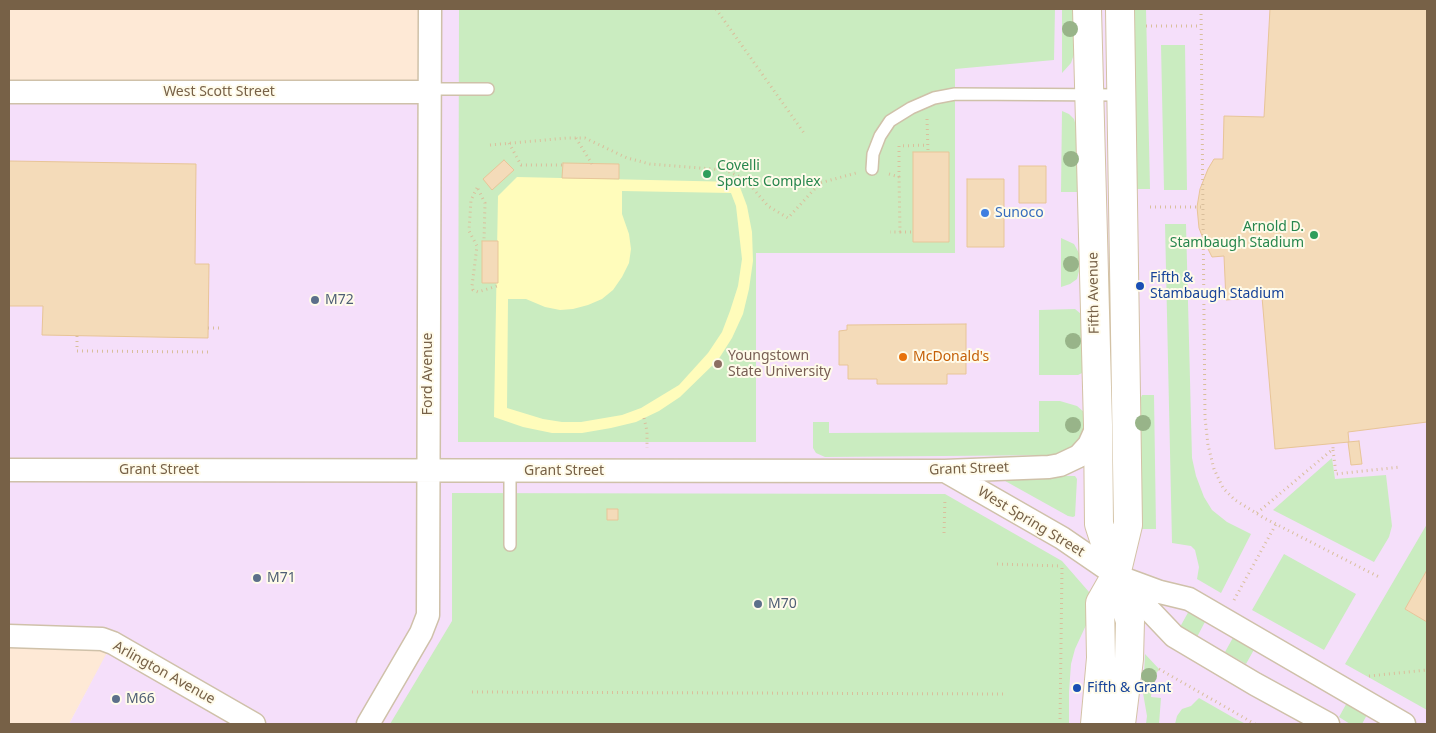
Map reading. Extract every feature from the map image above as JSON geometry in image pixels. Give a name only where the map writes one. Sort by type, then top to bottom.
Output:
[{"type":"main road","name":"Fifth Avenue","points":[[1087,9],[1099,524],[1130,621],[1129,660],[1121,724]]},
{"type":"main road","points":[[1095,724],[1101,658],[1100,603],[1116,575],[1128,525],[1120,9]]},
{"type":"street","name":"Ford Avenue","points":[[368,724],[421,633],[428,615],[430,9]]},
{"type":"street","name":"West Scott Street","points":[[9,92],[430,90]]},
{"type":"street","name":"Grant Street","points":[[9,470],[945,471],[1060,465],[1076,458],[1084,451],[1095,434],[1098,425]]},
{"type":"street","name":"West Spring Street","points":[[945,471],[1062,538],[1116,575]]},
{"type":"street","points":[[1116,575],[1160,592],[1188,599],[1404,724]]},
{"type":"street","points":[[1116,575],[1174,636],[1328,724]]},
{"type":"street","name":"Arlington Avenue","points":[[9,636],[102,639],[113,643],[254,724]]},
{"type":"street","points":[[1307,712],[1325,679]]},
{"type":"lane","points":[[430,90],[488,89]]},
{"type":"lane","points":[[872,169],[873,154],[880,136],[890,120],[927,101],[955,94],[1122,95]]},
{"type":"lane","points":[[510,471],[510,545]]},
{"type":"path","points":[[716,9],[804,133]]},
{"type":"path","points":[[1201,9],[1205,418],[1208,444],[1214,469],[1223,488],[1236,500],[1276,524],[1381,578]]},
{"type":"path","points":[[1146,26],[1201,26]]},
{"type":"path","points":[[927,101],[928,152]]},
{"type":"path","points":[[576,138],[592,164]]},
{"type":"path","points":[[490,145],[585,138],[627,158],[650,164],[725,170],[745,179],[768,206],[788,218],[820,182],[872,169],[899,177]]},
{"type":"path","points":[[509,143],[522,165],[563,165]]},
{"type":"path","points":[[900,232],[899,146],[928,145]]},
{"type":"path","points":[[484,241],[485,203],[477,188],[471,200],[469,231],[477,246],[472,286],[473,290],[478,292],[497,286]]},
{"type":"path","points":[[1150,207],[1203,207]]},
{"type":"path","points":[[890,232],[913,232]]},
{"type":"path","points":[[208,328],[221,328]]},
{"type":"path","points":[[77,336],[77,351],[212,352]]},
{"type":"path","points":[[644,418],[647,431],[647,448]]},
{"type":"path","points":[[1333,443],[1336,474],[1400,467]]},
{"type":"path","points":[[1257,513],[1333,449]]},
{"type":"path","points":[[944,533],[945,494]]},
{"type":"path","points":[[1230,607],[1276,524]]},
{"type":"path","points":[[1060,724],[1062,561]]},
{"type":"path","points":[[997,564],[1062,566]]},
{"type":"path","points":[[1159,669],[1256,724]]},
{"type":"path","points":[[1362,676],[1427,670]]},
{"type":"path","points":[[472,692],[1007,694]]},
{"type":"shaded area","points":[[9,9],[430,9],[430,92],[9,92]]},
{"type":"shaded area","name":"Youngstown State University","points":[[430,9],[1427,9],[1427,724],[69,724],[112,643],[9,636],[9,92],[430,92]]},
{"type":"shaded area","points":[[9,636],[113,643],[69,724],[9,724]]},
{"type":"green space","name":"Covelli Sports Complex","points":[[459,9],[1055,9],[1054,60],[955,69],[955,253],[756,253],[756,442],[458,442]]},
{"type":"green space","points":[[1062,9],[1075,9],[1076,48],[1071,63],[1062,73]]},
{"type":"green space","points":[[1123,9],[1146,9],[1150,189],[1137,189],[1126,140]]},
{"type":"green space","points":[[1161,45],[1185,45],[1187,190],[1164,190]]},
{"type":"green space","points":[[1062,111],[1074,119],[1078,134],[1079,192],[1061,192]]},
{"type":"green space","points":[[1165,224],[1186,224],[1192,458],[1196,476],[1204,497],[1212,510],[1227,522],[1251,534],[1221,593],[1197,579],[1199,567],[1195,550],[1191,546],[1172,543]]},
{"type":"green space","points":[[1061,238],[1074,244],[1080,255],[1080,267],[1077,279],[1061,287]]},
{"type":"green space","points":[[1075,309],[1081,314],[1083,322],[1084,369],[1082,373],[1078,375],[1039,375],[1039,310]]},
{"type":"green space","points":[[1142,395],[1154,395],[1156,529],[1135,529],[1132,420]]},
{"type":"green space","points":[[1039,401],[1060,401],[1077,406],[1085,413],[1086,425],[1082,439],[1074,448],[1060,455],[825,457],[816,453],[813,448],[813,422],[829,422],[829,433],[1039,432]]},
{"type":"green space","points":[[1332,458],[1335,479],[1386,475],[1392,526],[1389,537],[1374,562],[1273,510]]},
{"type":"green space","points":[[998,475],[1075,476],[1077,479],[1075,516],[1068,516],[998,477]]},
{"type":"green space","name":"M70","points":[[452,493],[945,494],[1062,561],[1089,592],[1087,623],[1075,649],[1071,664],[1069,724],[390,724],[452,621]]},
{"type":"green space","points":[[1427,524],[1427,570],[1405,609],[1427,622],[1427,710],[1345,664]]},
{"type":"green space","points":[[1284,554],[1356,594],[1324,650],[1252,610]]},
{"type":"green space","points":[[1190,609],[1207,618],[1197,637],[1180,627]]},
{"type":"green space","points":[[1235,634],[1256,646],[1246,664],[1225,652]]},
{"type":"green space","points":[[1145,654],[1159,669],[1153,679],[1151,697],[1161,698],[1159,724],[1146,724],[1147,716],[1143,693]]},
{"type":"green space","points":[[1199,698],[1246,724],[1175,724],[1177,716],[1182,709],[1191,706]]},
{"type":"green space","points":[[1349,699],[1369,711],[1362,724],[1350,724],[1339,717]]},
{"type":"sand","points":[[517,177],[738,182],[747,206],[752,232],[753,261],[743,314],[732,338],[718,360],[680,397],[659,411],[636,422],[582,433],[552,433],[523,427],[494,417],[498,196]],"holes":[[[622,191],[731,193],[736,206],[742,259],[738,286],[722,332],[708,353],[679,385],[641,408],[622,415],[581,422],[543,419],[507,408],[508,299],[526,299],[545,307],[560,310],[573,309],[602,299],[613,290],[629,263],[631,249],[629,234],[622,214]]]},
{"type":"building","name":"Arnold D. Stambaugh Stadium","points":[[1270,9],[1427,9],[1427,422],[1348,432],[1349,442],[1275,449],[1262,297],[1226,300],[1224,256],[1212,257],[1199,228],[1197,207],[1200,189],[1208,169],[1214,159],[1223,159],[1224,116],[1264,117]]},
{"type":"building","points":[[913,152],[949,152],[949,242],[913,242]]},
{"type":"building","points":[[504,160],[514,170],[492,190],[483,179]]},
{"type":"building","points":[[9,161],[196,164],[195,264],[209,264],[208,338],[42,335],[43,306],[9,306]]},
{"type":"building","points":[[563,163],[619,164],[619,179],[562,178]]},
{"type":"building","points":[[1019,166],[1046,166],[1046,203],[1019,203]]},
{"type":"building","name":"Sunoco","points":[[967,179],[1004,179],[1004,247],[967,247]]},
{"type":"building","points":[[482,241],[498,241],[498,283],[482,283]]},
{"type":"building","name":"McDonald's","points":[[966,324],[966,374],[947,374],[947,384],[877,384],[877,379],[848,379],[848,365],[839,365],[839,331],[847,330],[847,325]]},
{"type":"building","points":[[1359,441],[1362,464],[1351,465],[1348,442]]},
{"type":"building","points":[[607,509],[618,509],[618,520],[607,520]]},
{"type":"building","points":[[1427,570],[1427,622],[1405,609]]},
{"type":"place","name":"Covelli Sports Complex","points":[[707,174]]},
{"type":"place","name":"Sunoco","points":[[985,213]]},
{"type":"place","name":"Arnold D. Stambaugh Stadium","points":[[1314,235]]},
{"type":"place","name":"Fifth & Stambaugh Stadium","points":[[1140,286]]},
{"type":"place","name":"M72","points":[[315,300]]},
{"type":"place","name":"McDonald's","points":[[903,357]]},
{"type":"place","name":"Youngstown State University","points":[[718,364]]},
{"type":"place","name":"M71","points":[[257,578]]},
{"type":"place","name":"M70","points":[[758,604]]},
{"type":"place","name":"Fifth & Grant","points":[[1077,688]]},
{"type":"place","name":"M66","points":[[116,699]]}]
